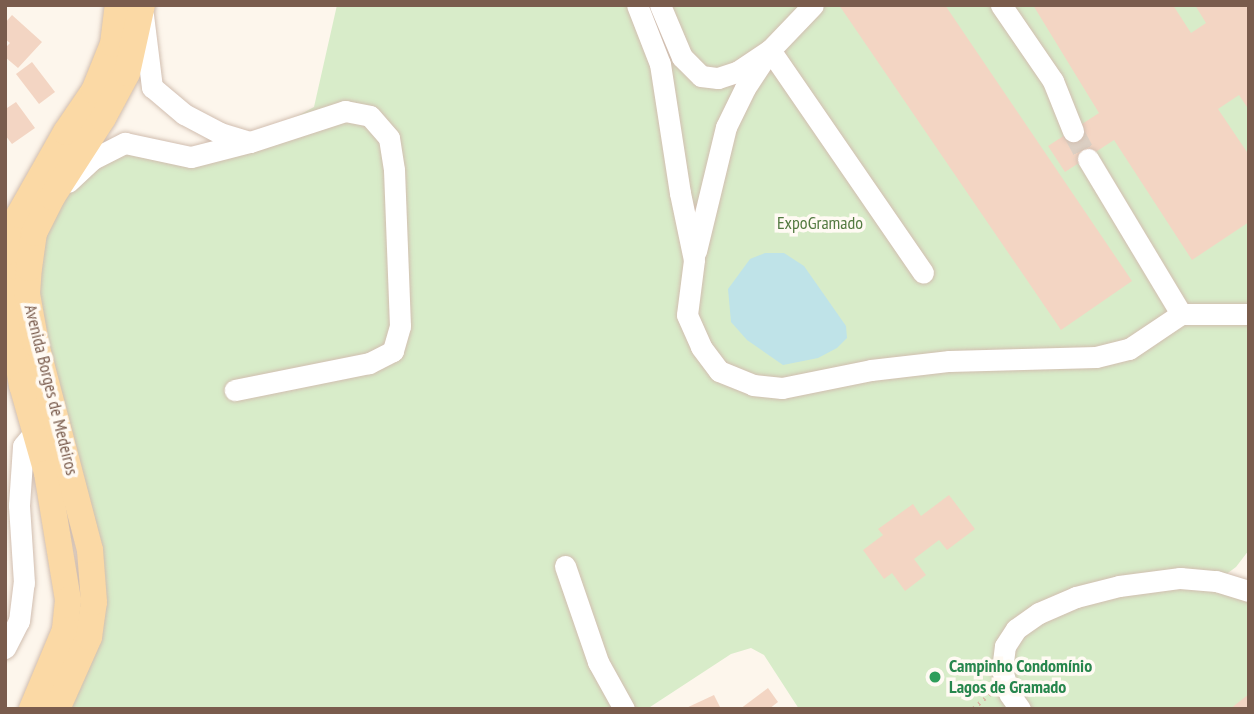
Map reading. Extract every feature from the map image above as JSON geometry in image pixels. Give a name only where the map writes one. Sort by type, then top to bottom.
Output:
[{"type":"main road","name":"Avenida Borges de Medeiros","points":[[57,709],[89,637],[94,602],[90,550],[38,440],[36,344],[27,294],[34,233],[52,197],[103,118],[127,73],[134,6]]},
{"type":"main road","points":[[5,279],[7,252],[19,215],[66,132],[94,91],[113,44],[134,6]]},
{"type":"main road","name":"Avenida Borges de Medeiros","points":[[5,290],[12,338],[38,440],[68,600],[65,630],[32,709]]},
{"type":"street","points":[[637,5],[660,64],[680,193],[694,260]]},
{"type":"street","points":[[660,5],[682,57],[701,76],[718,78],[737,72],[770,50]]},
{"type":"street","points":[[813,5],[770,50],[745,88],[726,127],[687,295],[687,315],[692,331],[719,372],[753,385],[782,388],[871,370],[949,361],[1096,357],[1129,349],[1181,314],[1249,314]]},
{"type":"street","points":[[1001,5],[1053,81],[1073,131]]},
{"type":"street","points":[[134,6],[152,87],[184,114],[220,133],[250,142]]},
{"type":"street","points":[[770,50],[923,272]]},
{"type":"street","points":[[52,197],[93,159],[125,143],[191,157],[250,142],[345,111],[370,116],[389,138],[394,170],[400,326],[393,351],[369,363],[235,390]]},
{"type":"street","points":[[1088,159],[1181,314]]},
{"type":"street","points":[[5,648],[19,621],[24,583],[19,505],[38,440]]},
{"type":"street","points":[[565,566],[598,662],[624,709]]},
{"type":"street","points":[[1020,709],[1009,693],[1002,670],[1005,646],[1016,629],[1039,613],[1076,597],[1119,586],[1180,579],[1216,582],[1249,591]]},
{"type":"green space","name":"ExpoGramado","points":[[337,5],[1249,5],[1249,550],[1236,567],[1217,581],[1249,591],[1249,709],[799,709],[764,655],[751,648],[731,654],[647,709],[57,709],[94,602],[27,294],[52,197],[110,149],[175,156],[250,142],[314,107]]},
{"type":"water","points":[[765,253],[784,253],[804,266],[846,326],[847,338],[837,348],[818,358],[783,365],[747,340],[731,322],[728,289],[750,259]]},
{"type":"building","points":[[839,5],[945,5],[1132,281],[1061,330]]},
{"type":"building","points":[[1033,5],[1173,5],[1191,33],[1206,23],[1195,5],[1249,5],[1249,110],[1239,95],[1218,109],[1249,155],[1249,222],[1192,260],[1114,140],[1065,172],[1048,146],[1099,113]]},
{"type":"building","points":[[12,15],[42,42],[18,68],[5,57],[5,48],[10,43],[5,39],[5,23]]},
{"type":"building","points":[[32,62],[55,92],[39,104],[16,74]]},
{"type":"building","points":[[16,102],[35,128],[12,144],[5,135],[5,105],[7,108]]},
{"type":"building","points":[[949,495],[975,529],[947,550],[939,540],[914,559],[926,575],[905,591],[892,573],[884,579],[863,550],[883,535],[878,529],[913,504],[921,516]]},
{"type":"building","points":[[768,688],[778,702],[769,709],[740,709]]},
{"type":"building","points":[[1249,694],[1249,709],[1230,709]]},
{"type":"building","points":[[714,695],[721,709],[684,709]]},
{"type":"tunnel","points":[[1073,131],[1088,159]]},
{"type":"place","name":"Campinho Condomínio Lagos de Gramado","points":[[935,677]]}]
